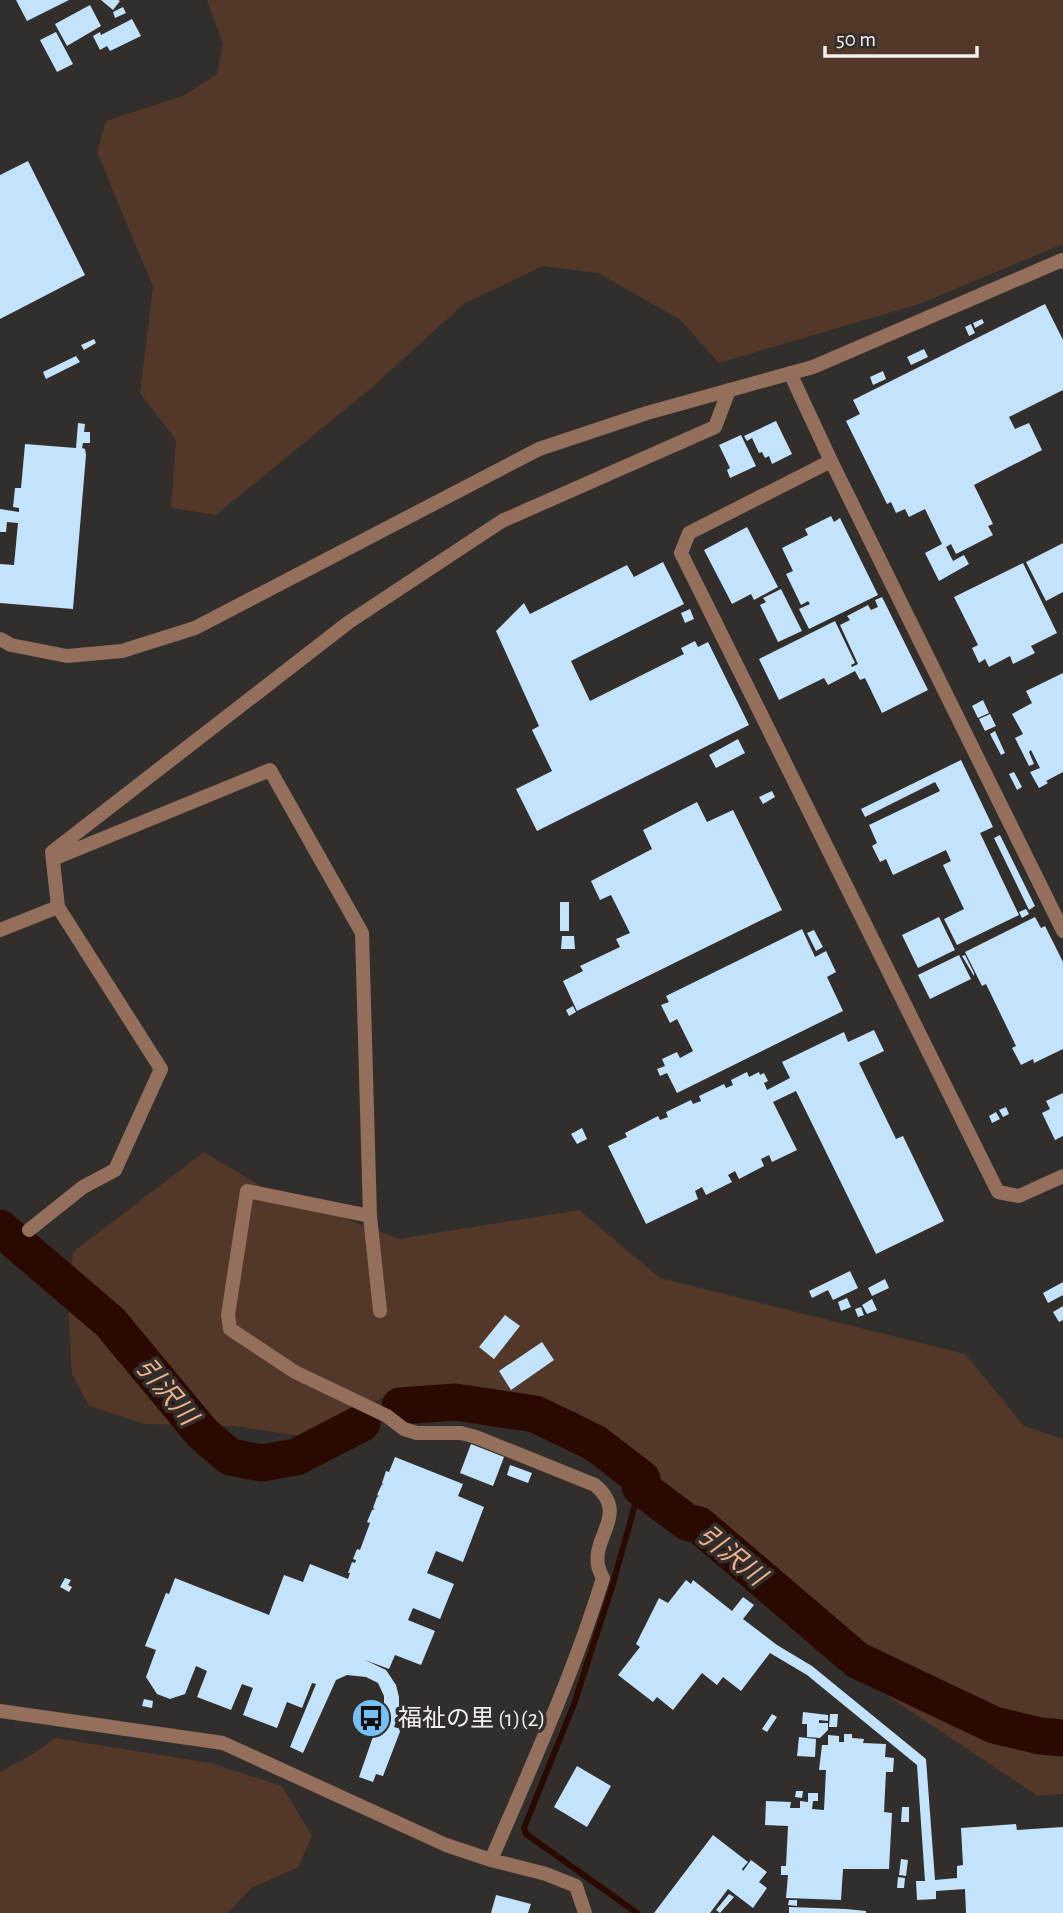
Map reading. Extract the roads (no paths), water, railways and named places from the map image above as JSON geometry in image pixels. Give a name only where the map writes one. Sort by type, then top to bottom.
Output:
[{"type":"street","points":[[0,639],[11,645],[67,656],[122,652],[195,628],[539,449],[647,413],[813,367],[1063,260]]},
{"type":"street","points":[[790,373],[1063,931]]},
{"type":"street","points":[[29,1230],[83,1187],[115,1170],[161,1069],[58,906],[52,852],[349,622],[502,521],[715,427],[729,390]]},
{"type":"street","points":[[831,461],[689,533],[681,553],[998,1192],[1019,1196],[1063,1175]]},
{"type":"street","points":[[53,859],[270,770],[362,933],[370,1216],[380,1311]]},
{"type":"street","points":[[0,930],[18,925],[58,906]]},
{"type":"street","points":[[370,1216],[247,1191],[228,1314],[230,1329],[295,1372],[387,1416],[404,1429],[416,1433],[461,1433],[476,1437],[595,1485],[606,1493],[611,1504],[611,1516],[597,1550],[596,1566],[603,1578],[589,1623],[566,1688],[491,1860]]},
{"type":"street","points":[[0,1711],[223,1744],[446,1845],[546,1874],[576,1886],[584,1913]]},
{"type":"waterway","name":"引沢川","points":[[0,1228],[110,1322],[203,1434],[230,1457],[262,1463],[296,1457],[362,1423]]},
{"type":"waterway","name":"引沢川","points":[[400,1406],[455,1402],[535,1414],[595,1443],[642,1479],[640,1487],[687,1522],[699,1525],[857,1660],[994,1725],[1040,1736],[1063,1738]]},
{"type":"waterway","points":[[637,1913],[526,1834],[524,1828],[574,1704],[612,1587],[640,1487]]},
{"type":"place","name":"福祉の里 (1)(2)","points":[[371,1718]]}]
